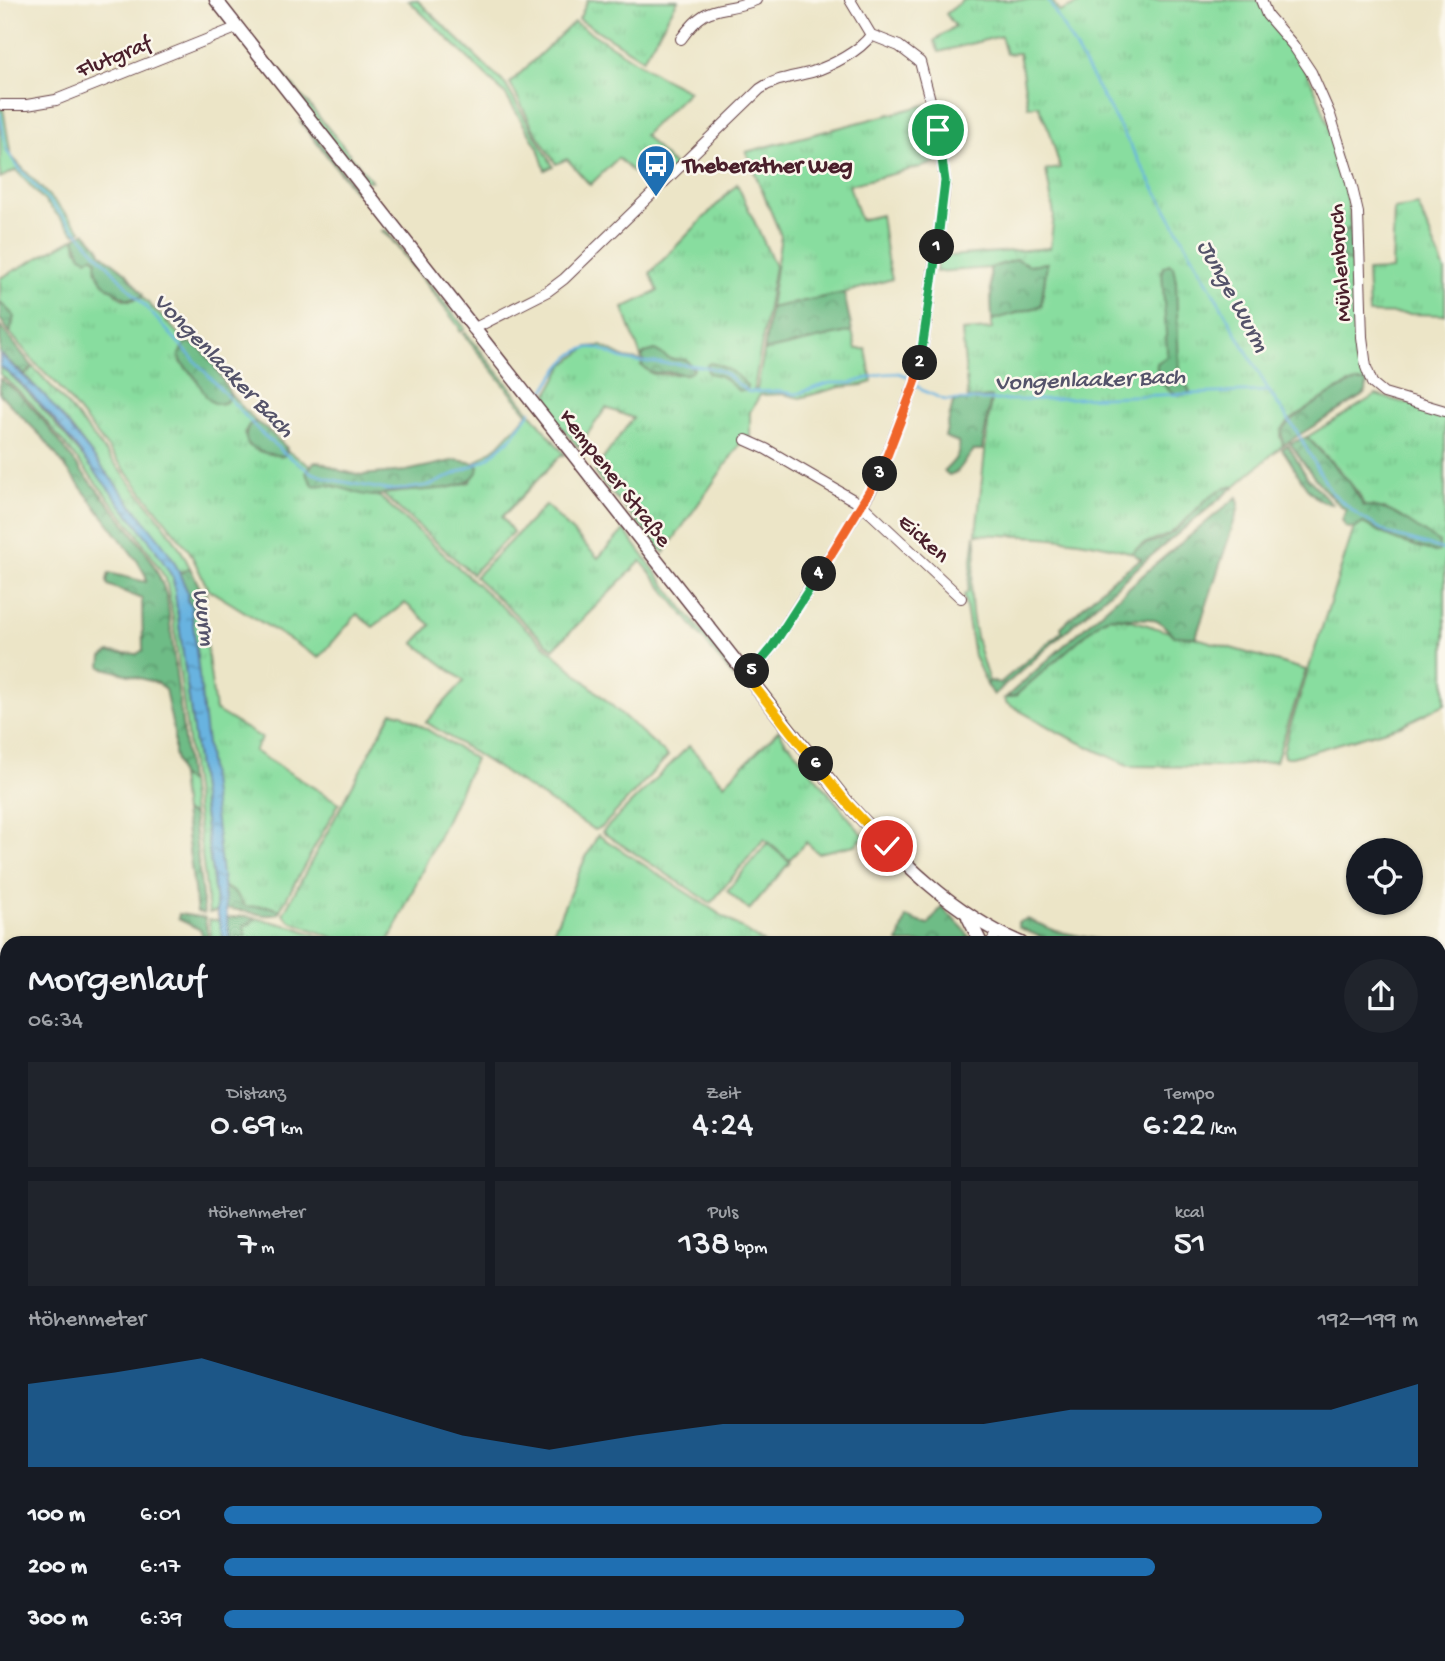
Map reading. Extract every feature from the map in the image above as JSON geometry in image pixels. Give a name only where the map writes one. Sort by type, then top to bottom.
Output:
[{"type":"main road","name":"Kempener Straße","points":[[216,0],[830,782],[908,867],[995,936]]},
{"type":"main road","points":[[966,913],[978,936]]},
{"type":"street","points":[[681,39],[702,12],[719,6],[756,0]]},
{"type":"street","points":[[748,678],[772,647],[877,481],[919,372],[945,181],[941,151],[920,62],[899,46],[871,35],[850,0]]},
{"type":"street","name":"Mühlenbruch","points":[[1261,0],[1267,15],[1293,45],[1311,72],[1330,115],[1350,179],[1358,213],[1362,337],[1366,367],[1373,383],[1384,393],[1445,411]]},
{"type":"street","name":"Flutgraf","points":[[2,105],[27,105],[56,100],[236,28]]},
{"type":"street","points":[[473,329],[548,291],[564,279],[760,89],[775,81],[819,69],[865,44],[871,35]]},
{"type":"street","name":"Eicken","points":[[746,440],[862,505],[961,598]]},
{"type":"green space","points":[[408,0],[417,0],[505,84],[553,166],[545,170],[538,148],[505,94]]},
{"type":"green space","points":[[588,0],[678,0],[643,59],[579,19]]},
{"type":"green space","points":[[963,0],[1052,0],[1059,12],[1087,0],[1258,0],[1302,63],[1328,122],[1349,209],[1351,229],[1347,229],[1346,261],[1352,262],[1359,357],[1367,382],[1349,384],[1333,392],[1289,421],[1280,436],[1283,445],[1234,487],[1222,490],[1168,535],[1143,544],[1132,553],[1075,540],[976,534],[991,397],[968,399],[962,331],[992,329],[992,320],[1041,306],[1047,264],[1028,265],[1017,259],[990,268],[936,272],[938,257],[1050,248],[1054,215],[1046,170],[1060,168],[1050,132],[1038,105],[1028,107],[1019,53],[1006,54],[1001,36],[939,52],[934,41],[955,26],[946,14]]},
{"type":"green space","points":[[574,22],[661,77],[689,91],[644,135],[676,168],[653,191],[618,158],[590,185],[567,159],[556,164],[533,128],[510,83]]},
{"type":"green space","points":[[277,66],[372,181],[364,181],[274,68]]},
{"type":"green space","points":[[929,104],[940,162],[849,185],[860,220],[881,215],[892,279],[844,293],[770,308],[781,236],[746,152]]},
{"type":"green space","points":[[3,108],[11,156],[81,230],[75,234],[16,170],[0,178],[0,109]]},
{"type":"green space","points":[[300,121],[306,123],[357,191],[355,192]]},
{"type":"green space","points":[[737,184],[775,266],[754,389],[757,389],[764,351],[852,331],[856,349],[866,349],[872,382],[800,398],[783,394],[760,395],[750,412],[750,438],[745,437],[664,553],[596,475],[595,470],[633,418],[606,408],[578,447],[542,404],[564,365],[588,347],[602,346],[625,358],[644,361],[641,365],[653,374],[681,374],[694,368],[686,360],[670,359],[655,350],[641,357],[623,308],[658,291],[650,273]]},
{"type":"green space","points":[[1418,205],[1445,271],[1445,315],[1369,313],[1367,271],[1392,270],[1394,209]]},
{"type":"green space","points":[[1351,229],[1352,262],[1340,256],[1340,235]]},
{"type":"green space","points":[[385,230],[464,330],[460,332],[459,327],[391,239],[381,231]]},
{"type":"green space","points":[[85,232],[102,254],[126,273],[142,297],[128,299],[105,284],[98,274],[97,260],[93,256],[87,259],[81,256],[75,238]]},
{"type":"green space","points":[[75,238],[77,249],[96,260],[118,295],[132,300],[142,297],[187,342],[181,349],[181,362],[187,370],[226,402],[230,394],[256,422],[249,425],[244,433],[249,446],[284,456],[287,451],[312,467],[324,484],[380,497],[668,756],[603,826],[595,830],[591,828],[426,722],[464,681],[414,643],[431,625],[405,603],[373,627],[357,614],[319,658],[208,589],[190,552],[56,383],[10,333],[14,316],[0,302],[0,278]]},
{"type":"green space","points":[[1018,259],[1028,265],[1047,263],[1041,306],[992,320],[990,268]]},
{"type":"green space","points":[[1169,264],[1173,266],[1176,281],[1179,369],[1190,392],[1184,395],[1178,395],[1166,388],[1157,369],[1157,363],[1166,357],[1167,350],[1162,271],[1163,267]]},
{"type":"green space","points":[[844,293],[852,331],[764,351],[770,308]]},
{"type":"green space","points":[[0,302],[14,316],[10,333],[0,319]]},
{"type":"green space","points":[[0,326],[33,367],[25,375],[0,354]]},
{"type":"green space","points":[[466,333],[565,455],[561,455],[502,517],[513,532],[472,574],[382,494],[449,487],[470,482],[479,467],[475,463],[499,445],[528,414],[463,334]]},
{"type":"green space","points":[[187,342],[200,349],[212,363],[230,394],[226,402],[220,404],[210,401],[183,364],[179,354]]},
{"type":"green space","points":[[655,350],[670,359],[686,360],[694,369],[686,374],[651,373],[641,365],[644,361],[641,357]]},
{"type":"green space","points":[[710,363],[735,374],[747,386],[747,391],[739,391],[721,376],[708,373],[707,365]]},
{"type":"green space","points":[[0,366],[31,396],[116,495],[153,544],[173,578],[217,911],[209,913],[166,579],[136,532],[32,404],[0,374]]},
{"type":"green space","points":[[33,367],[158,518],[176,542],[190,568],[179,573],[173,559],[69,425],[25,375]]},
{"type":"green space","points":[[0,379],[23,398],[43,420],[130,529],[161,580],[167,598],[189,782],[180,776],[174,753],[174,733],[165,689],[157,683],[101,667],[102,657],[109,652],[137,654],[143,650],[142,599],[108,585],[109,573],[146,582],[146,576],[44,439],[0,394]]},
{"type":"green space","points":[[1356,382],[1367,382],[1366,392],[1362,396],[1283,445],[1281,431],[1294,418],[1327,396]]},
{"type":"green space","points":[[1376,395],[1445,414],[1445,704],[1400,726],[1284,757],[1289,730],[1354,528],[1363,523],[1396,540],[1435,552],[1435,540],[1395,514],[1364,506],[1359,494],[1337,467],[1307,437]]},
{"type":"green space","points":[[991,397],[982,450],[974,450],[957,472],[949,475],[944,471],[956,458],[959,447],[958,442],[945,437],[953,402]]},
{"type":"green space","points":[[256,422],[287,448],[284,456],[261,452],[249,445],[246,433],[249,425]]},
{"type":"green space","points":[[1307,437],[1350,483],[1364,506],[1385,510],[1404,519],[1439,542],[1439,551],[1396,540],[1363,523],[1355,529],[1346,527],[1342,520],[1346,510],[1322,487],[1290,443]]},
{"type":"green space","points":[[1288,445],[1307,477],[1332,504],[1316,497],[1303,482],[1282,449]]},
{"type":"green space","points":[[456,460],[475,463],[479,467],[474,476],[466,482],[441,489],[389,492],[376,496],[334,486],[313,485],[306,473],[314,462],[362,475],[406,471]]},
{"type":"green space","points":[[1234,487],[1145,561],[994,695],[987,685],[989,681],[1000,683],[1062,631],[1061,627],[1111,580],[1141,559],[1132,553],[1136,549],[1167,536],[1213,494]]},
{"type":"green space","points":[[1237,497],[1238,510],[1196,637],[1174,636],[1161,623],[1151,619],[1109,617],[1102,620],[1015,696],[1005,698],[1152,567]]},
{"type":"green space","points":[[546,505],[598,558],[624,530],[736,673],[738,683],[641,561],[553,649],[475,577]]},
{"type":"green space","points":[[975,535],[971,606],[976,639],[989,681],[987,685],[974,656],[964,595],[968,591]]},
{"type":"green space","points":[[190,568],[200,588],[207,594],[201,604],[191,606],[179,573]]},
{"type":"green space","points":[[201,604],[215,710],[262,738],[254,751],[339,803],[280,910],[267,906],[246,907],[234,892],[222,886],[191,606]]},
{"type":"green space","points":[[1109,617],[1132,620],[1306,670],[1276,761],[1226,767],[1129,766],[1006,703],[1005,698],[1015,696],[1075,641]]},
{"type":"green space","points":[[392,712],[402,714],[475,759],[391,936],[329,936],[290,921],[283,914]]},
{"type":"green space","points":[[779,730],[786,743],[861,833],[866,835],[855,845],[818,853],[806,842],[789,860],[764,839],[711,903],[602,832],[689,746],[724,784]]},
{"type":"green space","points":[[180,776],[189,782],[193,815],[184,812]]},
{"type":"green space","points":[[184,812],[193,815],[204,914],[197,912]]},
{"type":"green space","points":[[598,835],[753,936],[551,936]]},
{"type":"green space","points":[[767,843],[790,862],[749,910],[727,891]]},
{"type":"green space","points":[[222,886],[234,892],[246,907],[267,906],[280,910],[279,913],[261,915],[226,909],[220,889]]},
{"type":"green space","points":[[943,905],[969,936],[900,936],[906,917],[928,925]]},
{"type":"green space","points":[[179,914],[205,918],[208,936],[202,936],[201,930],[178,919]]},
{"type":"green space","points":[[227,918],[256,918],[250,924],[244,925],[245,936],[229,936]]},
{"type":"green space","points":[[256,918],[318,936],[245,936],[244,924],[250,924]]},
{"type":"green space","points":[[1027,919],[1056,931],[1080,936],[1038,936],[1018,927],[1018,922]]},
{"type":"green space","points":[[209,920],[219,920],[222,936],[211,936]]},
{"type":"water","points":[[0,354],[45,396],[160,540],[173,559],[188,593],[229,936],[222,936],[217,911],[173,578],[153,545],[51,416],[0,366]]},
{"type":"waterway","name":"Junge Wurm","points":[[1048,0],[1269,391],[1297,432],[1331,492],[1358,515],[1389,534],[1445,550]]},
{"type":"waterway","name":"Vongenlaaker Bach","points":[[0,113],[6,149],[17,166],[259,431],[312,473],[388,490],[431,485],[487,459],[513,436],[531,411]]},
{"type":"waterway","name":"Vongenlaaker Bach","points":[[537,402],[564,363],[578,351],[587,348],[603,350],[627,360],[709,367],[718,370],[749,392],[777,391],[796,394],[830,383],[852,383],[882,374],[899,373],[909,377]]},
{"type":"waterway","name":"Vongenlaaker Bach","points":[[916,385],[945,400],[1022,400],[1269,391]]},
{"type":"place","name":"Theberather Weg","points":[[656,198]]},
{"type":"route","points":[[887,846],[848,804],[748,678],[772,647],[877,481],[919,372],[945,181],[938,130]]},
{"type":"water label","name":"Wurm","points":[[206,617]]}]
